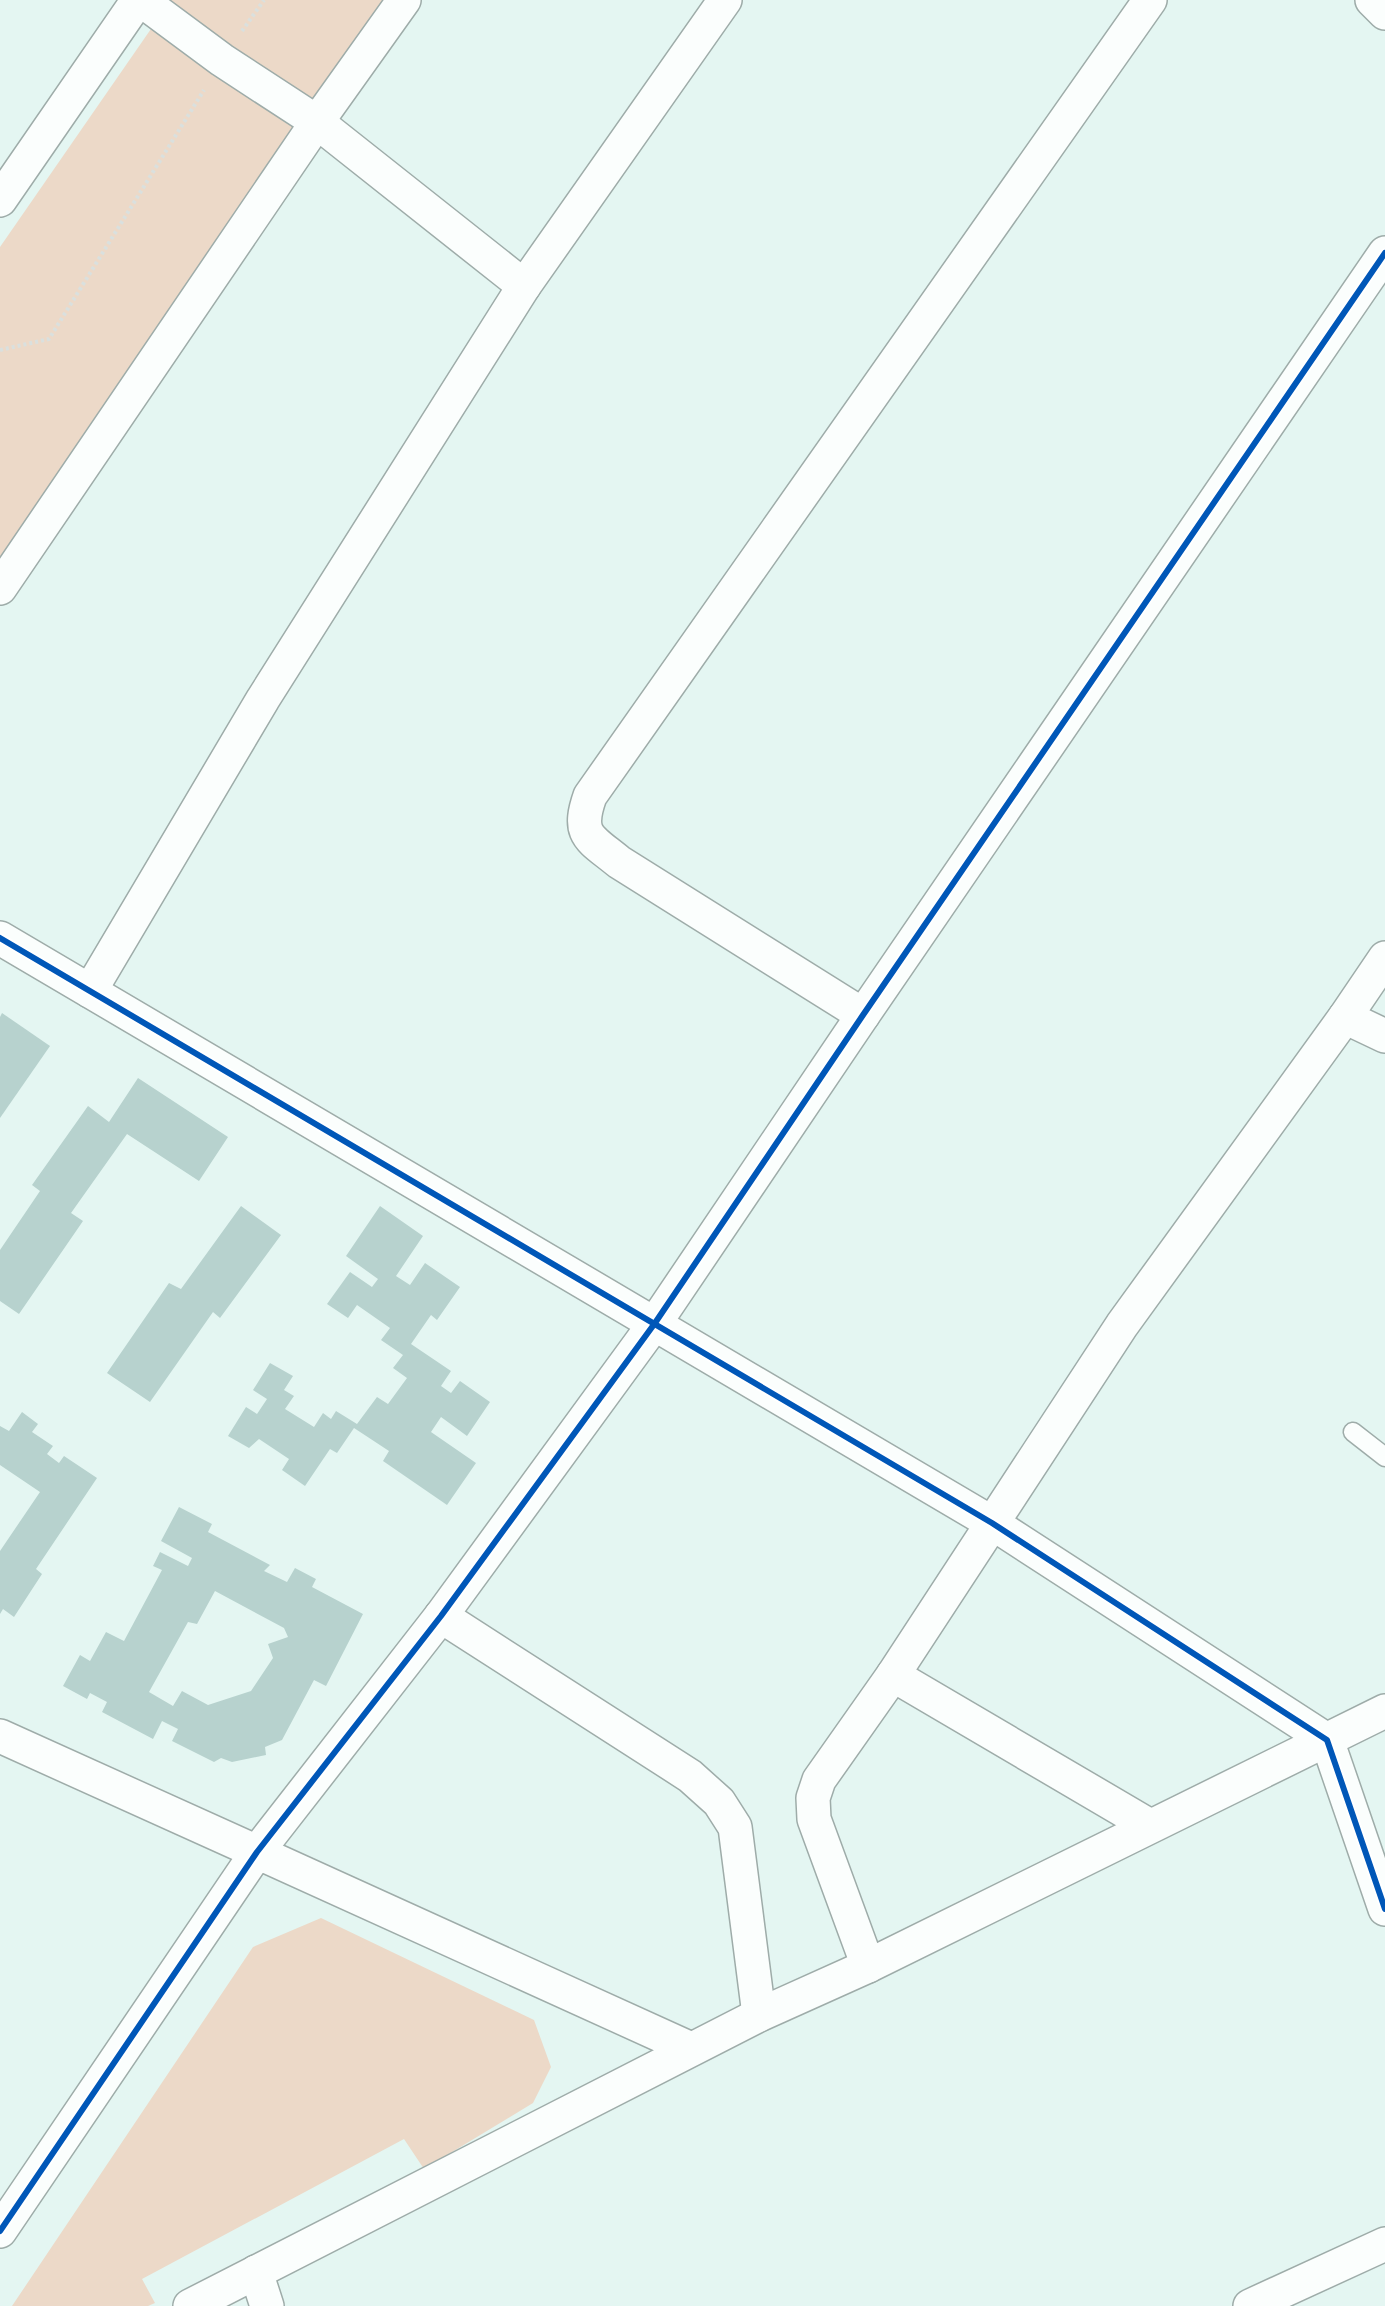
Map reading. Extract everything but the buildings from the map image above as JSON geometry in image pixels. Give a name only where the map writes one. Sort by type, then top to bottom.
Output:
[{"type":"street","points":[[0,200],[140,0],[222,60],[317,122],[524,285]]},
{"type":"street","points":[[0,588],[317,122],[404,0]]},
{"type":"street","points":[[90,991],[263,699],[524,285],[725,0]]},
{"type":"street","points":[[863,1015],[618,862],[584,830],[583,817],[590,796],[1150,0]]},
{"type":"street","points":[[1372,0],[1385,13]]},
{"type":"street","points":[[0,2231],[257,1852],[441,1616],[655,1323],[1385,253]]},
{"type":"street","points":[[0,938],[992,1523],[1327,1740],[1385,1909]]},
{"type":"street","points":[[868,1966],[814,1819],[813,1798],[819,1780],[893,1675],[1122,1325],[1345,1017],[1385,957]]},
{"type":"street","points":[[1345,1017],[1385,1036]]},
{"type":"street","points":[[441,1616],[690,1776],[719,1802],[735,1827],[759,2015]]},
{"type":"street","points":[[893,1675],[1150,1826]]},
{"type":"street","points":[[190,2306],[759,2015],[868,1966],[1385,1712]]},
{"type":"street","points":[[0,1736],[691,2049]]},
{"type":"street","points":[[1250,2306],[1385,2244]]},
{"type":"street","points":[[256,2272],[267,2306]]},
{"type":"lane","points":[[1353,1432],[1385,1457]]},
{"type":"path","points":[[0,350],[49,339],[222,60],[264,0]]},
{"type":"shaded area","points":[[171,0],[402,0],[0,574],[0,247]]},
{"type":"shaded area","points":[[321,1918],[534,2020],[551,2067],[533,2103],[424,2169],[404,2139],[142,2279],[155,2303],[148,2306],[12,2306],[253,1947]]},
{"type":"cycle path","points":[[0,2231],[257,1852],[441,1616],[655,1323],[1385,253]]},
{"type":"cycle path","points":[[0,938],[992,1523],[1327,1740],[1385,1909]]}]
